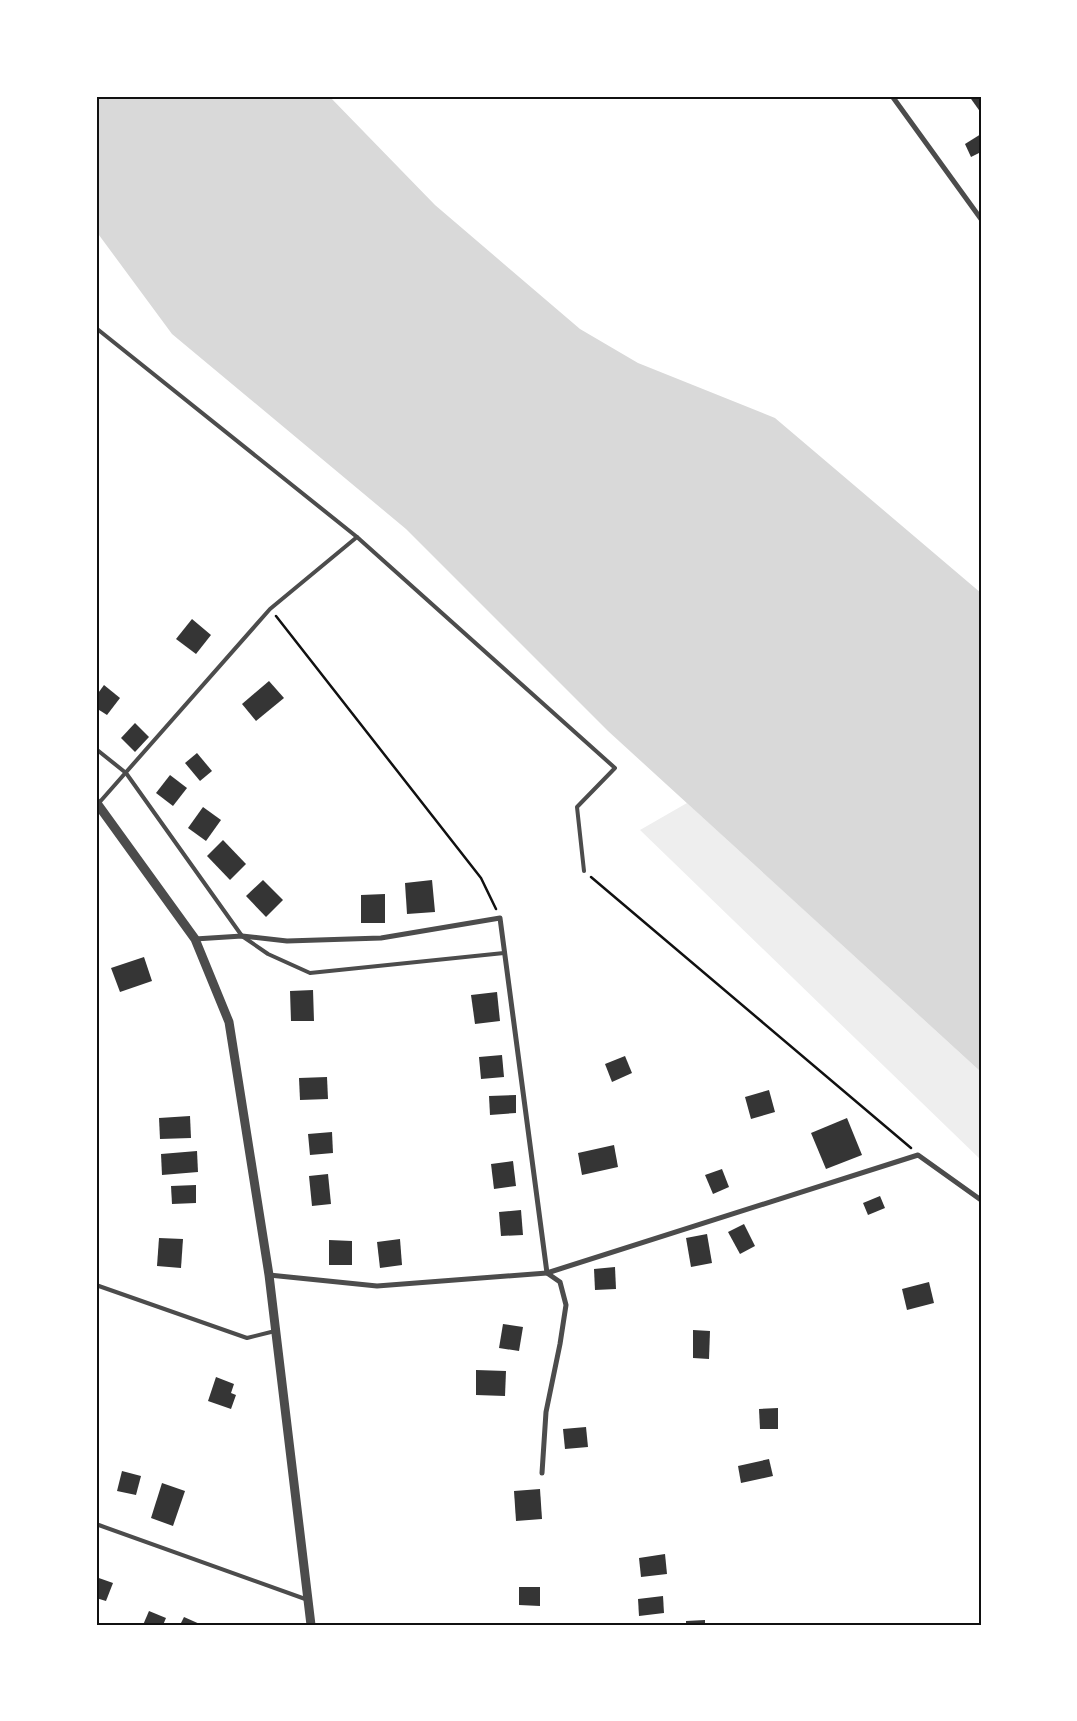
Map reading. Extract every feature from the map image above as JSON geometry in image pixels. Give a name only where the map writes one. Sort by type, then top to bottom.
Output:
[{"type":"street","points":[[892,96],[981,219]]},
{"type":"street","points":[[97,803],[195,938],[229,1022],[269,1275],[311,1625]]},
{"type":"street","points":[[195,938],[242,936],[287,941],[381,938],[500,918],[548,1273],[560,1282],[566,1305],[546,1412],[542,1473]]},
{"type":"street","points":[[269,1275],[377,1286],[548,1273],[918,1154],[981,1200]]},
{"type":"lane","points":[[96,328],[357,537],[615,768],[577,806],[584,871]]},
{"type":"lane","points":[[97,803],[126,773],[270,609],[357,537]]},
{"type":"lane","points":[[96,749],[126,773],[242,936],[268,954],[310,973],[504,953]]},
{"type":"lane","points":[[96,1285],[247,1338],[275,1331]]},
{"type":"lane","points":[[96,1524],[308,1600]]},
{"type":"path","points":[[270,609],[481,878],[500,918]]},
{"type":"path","points":[[584,871],[918,1154]]},
{"type":"shaded area","points":[[96,96],[329,96],[435,205],[580,329],[638,363],[775,418],[981,593],[981,1072],[608,731],[406,529],[172,334],[96,231]]},
{"type":"shaded area","points":[[687,803],[981,1072],[981,1160],[640,830]]},
{"type":"building","points":[[969,96],[981,96],[981,113]]},
{"type":"building","points":[[981,134],[981,152],[971,157],[965,144]]},
{"type":"building","points":[[192,619],[211,635],[196,654],[176,639]]},
{"type":"building","points":[[269,681],[284,698],[256,721],[242,704]]},
{"type":"building","points":[[104,685],[120,698],[107,715],[96,708],[96,696]]},
{"type":"building","points":[[135,723],[149,737],[135,752],[121,738]]},
{"type":"building","points":[[197,753],[212,771],[200,781],[185,763]]},
{"type":"building","points":[[170,775],[187,788],[173,806],[156,793]]},
{"type":"building","points":[[203,807],[221,820],[206,841],[188,828]]},
{"type":"building","points":[[223,840],[246,864],[230,880],[207,856]]},
{"type":"building","points":[[263,880],[283,900],[266,917],[246,896]]},
{"type":"building","points":[[432,880],[435,912],[407,914],[405,883]]},
{"type":"building","points":[[385,894],[385,923],[361,923],[361,895]]},
{"type":"building","points":[[144,957],[152,981],[120,992],[111,968]]},
{"type":"building","points":[[313,990],[314,1021],[291,1021],[290,991]]},
{"type":"building","points":[[497,992],[500,1021],[475,1024],[471,995]]},
{"type":"building","points":[[502,1055],[504,1077],[481,1079],[479,1057]]},
{"type":"building","points":[[625,1056],[632,1073],[612,1082],[605,1064]]},
{"type":"building","points":[[327,1077],[328,1099],[300,1100],[299,1078]]},
{"type":"building","points":[[769,1090],[775,1112],[751,1119],[745,1097]]},
{"type":"building","points":[[516,1095],[516,1113],[490,1115],[489,1096]]},
{"type":"building","points":[[190,1116],[191,1138],[160,1139],[159,1118]]},
{"type":"building","points":[[847,1118],[862,1155],[826,1169],[811,1133]]},
{"type":"building","points":[[332,1132],[333,1153],[310,1155],[308,1134]]},
{"type":"building","points":[[614,1145],[618,1167],[582,1175],[578,1153]]},
{"type":"building","points":[[197,1151],[198,1172],[162,1175],[161,1154]]},
{"type":"building","points":[[513,1161],[516,1186],[494,1189],[491,1164]]},
{"type":"building","points":[[722,1169],[729,1187],[713,1194],[705,1175]]},
{"type":"building","points":[[328,1174],[331,1204],[312,1206],[309,1176]]},
{"type":"building","points":[[196,1185],[196,1203],[172,1204],[171,1186]]},
{"type":"building","points":[[880,1196],[885,1208],[868,1215],[863,1203]]},
{"type":"building","points":[[521,1210],[523,1235],[501,1236],[499,1212]]},
{"type":"building","points":[[744,1224],[755,1246],[740,1254],[728,1232]]},
{"type":"building","points":[[707,1234],[712,1263],[691,1267],[686,1238]]},
{"type":"building","points":[[159,1238],[183,1239],[181,1268],[157,1266]]},
{"type":"building","points":[[400,1239],[402,1265],[380,1268],[377,1242]]},
{"type":"building","points":[[329,1240],[352,1241],[352,1265],[329,1265]]},
{"type":"building","points":[[615,1267],[616,1289],[595,1290],[594,1269]]},
{"type":"building","points":[[929,1282],[934,1303],[907,1310],[902,1289]]},
{"type":"building","points":[[503,1324],[523,1327],[519,1351],[499,1348]]},
{"type":"building","points":[[693,1330],[710,1331],[709,1359],[693,1358]]},
{"type":"building","points":[[476,1370],[506,1371],[505,1396],[476,1395]]},
{"type":"building","points":[[216,1377],[234,1384],[231,1393],[236,1395],[231,1409],[208,1401]]},
{"type":"building","points":[[778,1408],[778,1429],[760,1429],[759,1409]]},
{"type":"building","points":[[586,1427],[588,1447],[565,1449],[563,1429]]},
{"type":"building","points":[[769,1459],[773,1476],[741,1483],[738,1466]]},
{"type":"building","points":[[122,1471],[141,1476],[136,1495],[117,1491]]},
{"type":"building","points":[[162,1483],[185,1491],[173,1526],[151,1518]]},
{"type":"building","points":[[540,1489],[542,1519],[516,1521],[514,1491]]},
{"type":"building","points":[[665,1554],[667,1574],[641,1577],[639,1558]]},
{"type":"building","points":[[96,1577],[113,1583],[106,1601],[96,1598]]},
{"type":"building","points":[[519,1587],[540,1587],[540,1606],[519,1605]]},
{"type":"building","points":[[663,1596],[664,1613],[639,1616],[638,1599]]},
{"type":"building","points":[[149,1611],[166,1618],[163,1625],[143,1625]]},
{"type":"building","points":[[184,1617],[202,1625],[180,1625]]},
{"type":"building","points":[[705,1620],[705,1625],[686,1625],[686,1621]]}]
